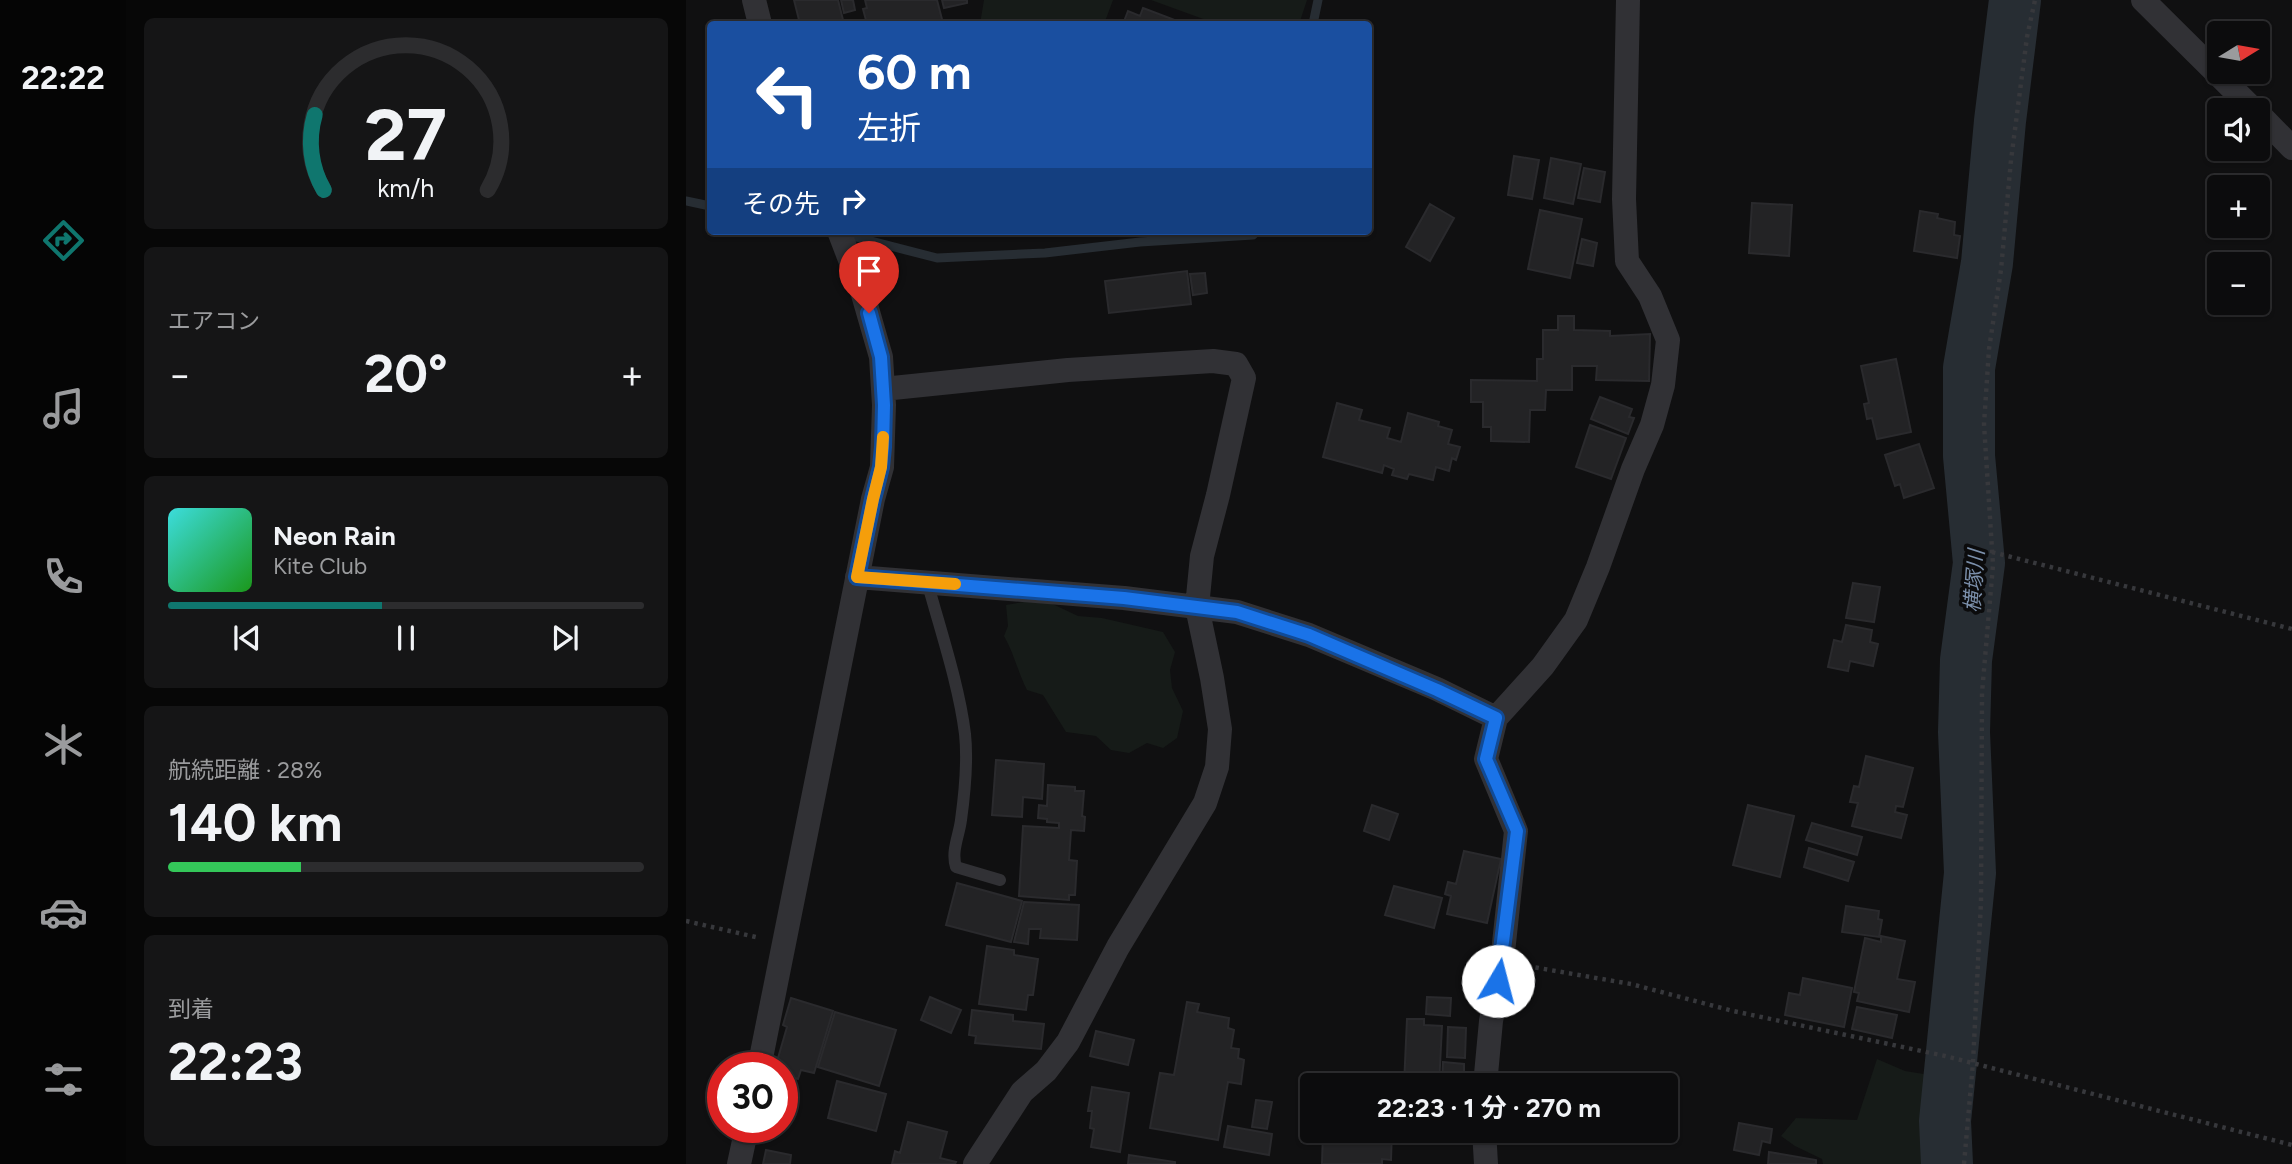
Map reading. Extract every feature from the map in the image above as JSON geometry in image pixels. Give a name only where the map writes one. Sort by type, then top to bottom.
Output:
[{"type":"street","points":[[754,0],[759,21]]},
{"type":"street","points":[[1486,1073],[1517,831],[1486,759],[1496,718],[1543,666],[1576,620],[1652,425],[1663,385],[1668,340],[1650,296],[1627,261],[1624,199],[1628,0]]},
{"type":"street","points":[[2143,0],[2242,98]]},
{"type":"street","points":[[2270,126],[2292,148]]},
{"type":"street","points":[[762,1052],[881,467],[881,357],[862,291],[841,235]]},
{"type":"street","points":[[883,389],[1068,370],[1213,361],[1236,364],[1244,378],[1202,556],[1197,607],[1220,729],[1217,767],[1205,803],[1118,947],[1068,1042],[1046,1071],[1022,1091],[975,1164]]},
{"type":"street","points":[[857,577],[926,581],[1237,612],[1309,635],[1496,718]]},
{"type":"street","points":[[739,1164],[744,1143]]},
{"type":"street","points":[[1485,1143],[1486,1164]]},
{"type":"lane","points":[[926,581],[956,690],[964,733],[966,774],[961,823],[953,858],[956,867],[1000,880]]},
{"type":"path","points":[[1964,1164],[1973,1063],[1981,902],[1982,693],[1993,565],[1984,424],[1989,349],[2001,270],[2011,160],[2027,37],[2035,0]]},
{"type":"path","points":[[1992,552],[2292,629]]},
{"type":"path","points":[[686,921],[785,943]]},
{"type":"path","points":[[1502,962],[1632,984],[1733,1011],[1973,1063],[2292,1145]]},
{"type":"shaded area","points":[[984,0],[1113,0],[1105,21],[980,21]]},
{"type":"shaded area","points":[[1151,0],[1307,0],[1300,21],[1209,21]]},
{"type":"shaded area","points":[[1042,599],[1078,616],[1102,618],[1163,632],[1175,652],[1170,670],[1172,688],[1183,711],[1177,738],[1163,748],[1147,743],[1129,753],[1111,750],[1096,736],[1066,732],[1043,695],[1027,690],[1004,636],[1008,626],[1006,605]]},
{"type":"shaded area","points":[[1877,1059],[1905,1071],[1930,1075],[1953,1097],[1954,1164],[1823,1164],[1822,1159],[1781,1136],[1796,1118],[1857,1120]]},
{"type":"building","points":[[794,0],[838,0],[843,21],[799,21]]},
{"type":"building","points":[[841,0],[853,0],[855,10],[844,13]]},
{"type":"building","points":[[865,0],[937,0],[942,21],[866,21],[863,9],[867,8]]},
{"type":"building","points":[[942,0],[967,0],[967,3],[944,8]]},
{"type":"building","points":[[1143,8],[1177,21],[1124,21],[1128,11],[1140,16]]},
{"type":"building","points":[[1514,156],[1539,160],[1532,199],[1508,195]]},
{"type":"building","points":[[1551,158],[1581,164],[1573,204],[1544,198]]},
{"type":"building","points":[[1584,168],[1605,172],[1600,202],[1578,198]]},
{"type":"building","points":[[1752,203],[1792,205],[1789,256],[1749,253]]},
{"type":"building","points":[[1430,204],[1454,218],[1430,261],[1406,247]]},
{"type":"building","points":[[1540,210],[1582,219],[1570,278],[1528,269]]},
{"type":"building","points":[[1920,211],[1938,214],[1937,218],[1955,222],[1954,235],[1960,236],[1957,258],[1914,251]]},
{"type":"building","points":[[1582,239],[1597,243],[1593,266],[1577,263]]},
{"type":"building","points":[[1187,271],[1191,304],[1109,313],[1105,281]]},
{"type":"building","points":[[1205,273],[1207,293],[1193,295],[1190,274]]},
{"type":"building","points":[[1558,316],[1574,316],[1574,330],[1610,331],[1610,336],[1650,334],[1649,381],[1596,380],[1597,366],[1572,366],[1572,390],[1546,390],[1545,410],[1530,410],[1529,442],[1491,441],[1491,427],[1483,427],[1483,402],[1471,402],[1471,380],[1537,381],[1537,359],[1543,359],[1543,330],[1558,330]]},
{"type":"building","points":[[1896,359],[1911,432],[1877,439],[1872,418],[1867,419],[1864,404],[1869,403],[1861,366]]},
{"type":"building","points":[[1600,397],[1632,409],[1629,417],[1634,418],[1628,434],[1591,419]]},
{"type":"building","points":[[1337,403],[1362,410],[1359,420],[1390,428],[1387,438],[1401,442],[1408,413],[1439,422],[1438,426],[1452,430],[1448,444],[1460,447],[1456,460],[1452,458],[1449,471],[1436,467],[1433,480],[1409,474],[1407,479],[1392,475],[1394,469],[1384,465],[1382,473],[1323,457]]},
{"type":"building","points":[[1590,425],[1626,438],[1611,479],[1576,467]]},
{"type":"building","points":[[1919,444],[1934,488],[1904,498],[1900,484],[1895,486],[1885,455]]},
{"type":"building","points":[[1853,583],[1880,587],[1874,622],[1846,618]]},
{"type":"building","points":[[1846,625],[1872,630],[1870,642],[1878,644],[1873,666],[1850,661],[1848,671],[1828,667],[1834,640],[1842,642]]},
{"type":"building","points":[[1866,756],[1913,768],[1903,807],[1896,806],[1895,812],[1907,815],[1901,838],[1852,826],[1858,803],[1850,802],[1854,786],[1859,787]]},
{"type":"building","points":[[996,760],[1044,764],[1042,799],[1023,797],[1022,817],[992,815]]},
{"type":"building","points":[[1048,785],[1075,787],[1075,791],[1084,791],[1084,831],[1071,830],[1069,860],[1077,861],[1075,895],[1069,895],[1069,900],[1019,896],[1023,826],[1059,828],[1059,823],[1038,818],[1039,805],[1047,806]]},
{"type":"building","points":[[1372,805],[1398,814],[1389,840],[1364,831]]},
{"type":"building","points":[[1748,805],[1794,816],[1780,877],[1733,865]]},
{"type":"building","points":[[1812,823],[1862,837],[1857,855],[1806,840]]},
{"type":"building","points":[[1809,848],[1854,862],[1848,881],[1804,867]]},
{"type":"building","points":[[1464,851],[1501,859],[1487,923],[1447,914],[1451,896],[1445,894],[1448,882],[1456,884]]},
{"type":"building","points":[[957,883],[1022,901],[1011,942],[946,925]]},
{"type":"building","points":[[1394,886],[1442,898],[1434,928],[1385,915]]},
{"type":"building","points":[[1024,902],[1079,905],[1077,940],[1040,938],[1041,929],[1029,929],[1028,944],[1014,942]]},
{"type":"building","points":[[1846,906],[1879,911],[1878,919],[1882,920],[1879,937],[1842,932]]},
{"type":"building","points":[[1881,936],[1905,941],[1897,979],[1915,982],[1909,1012],[1857,1001],[1859,993],[1854,992],[1865,938],[1881,942]]},
{"type":"building","points":[[987,946],[1014,950],[1014,955],[1038,959],[1033,995],[1028,995],[1026,1010],[979,1004]]},
{"type":"building","points":[[1803,978],[1852,988],[1844,1027],[1785,1015],[1789,993],[1800,995]]},
{"type":"building","points":[[930,997],[961,1010],[951,1033],[921,1020]]},
{"type":"building","points":[[1427,997],[1451,998],[1450,1016],[1426,1014]]},
{"type":"building","points":[[791,998],[833,1011],[814,1073],[801,1070],[798,1079],[798,1052],[780,1052],[787,1027],[783,1025]]},
{"type":"building","points":[[1187,1002],[1199,1004],[1197,1012],[1229,1018],[1228,1028],[1234,1030],[1231,1048],[1239,1049],[1238,1058],[1244,1060],[1241,1084],[1228,1082],[1218,1140],[1150,1128],[1160,1073],[1174,1075]]},
{"type":"building","points":[[1857,1007],[1897,1015],[1892,1038],[1852,1029]]},
{"type":"building","points":[[972,1010],[1013,1015],[1013,1021],[1044,1024],[1041,1049],[975,1043],[976,1036],[969,1035]]},
{"type":"building","points":[[835,1012],[896,1030],[879,1086],[818,1067]]},
{"type":"building","points":[[1407,1019],[1424,1019],[1424,1025],[1442,1026],[1440,1073],[1405,1073]]},
{"type":"building","points":[[1448,1027],[1466,1028],[1465,1058],[1447,1057]]},
{"type":"building","points":[[1096,1031],[1134,1040],[1128,1065],[1090,1056]]},
{"type":"building","points":[[1443,1062],[1464,1064],[1464,1073],[1443,1073]]},
{"type":"building","points":[[837,1081],[886,1094],[876,1131],[828,1118]]},
{"type":"building","points":[[1092,1087],[1129,1093],[1120,1152],[1091,1147],[1094,1129],[1090,1128],[1092,1111],[1088,1111]]},
{"type":"building","points":[[1256,1100],[1272,1102],[1267,1129],[1252,1127]]},
{"type":"building","points":[[908,1122],[947,1132],[940,1158],[956,1162],[955,1164],[892,1164],[895,1151],[900,1153]]},
{"type":"building","points":[[1739,1123],[1772,1129],[1770,1143],[1762,1141],[1759,1155],[1734,1150]]},
{"type":"building","points":[[1228,1126],[1272,1134],[1269,1155],[1224,1147]]},
{"type":"building","points":[[1323,1143],[1392,1143],[1391,1160],[1382,1159],[1382,1164],[1322,1164]]},
{"type":"building","points":[[766,1150],[791,1155],[790,1164],[763,1164]]},
{"type":"building","points":[[1769,1152],[1816,1160],[1816,1164],[1768,1164]]},
{"type":"building","points":[[1129,1155],[1175,1162],[1175,1164],[1128,1164]]},
{"type":"waterway","points":[[1314,21],[1318,0]]},
{"type":"waterway","name":"横塚川","points":[[1947,1164],[1945,1121],[1970,873],[1964,732],[1966,660],[1979,563],[1969,456],[1969,368],[1987,263],[2000,121],[2015,0]]},
{"type":"waterway","points":[[686,201],[707,205]]},
{"type":"waterway","points":[[848,235],[937,258],[1045,253],[1140,242],[1253,235]]},
{"type":"slow traffic","points":[[883,437],[881,467],[857,577],[955,584]]},
{"type":"route","points":[[869,313],[881,357],[883,447],[857,577],[1124,598],[1237,612],[1309,635],[1496,718],[1486,759],[1517,831],[1498,981]]}]
